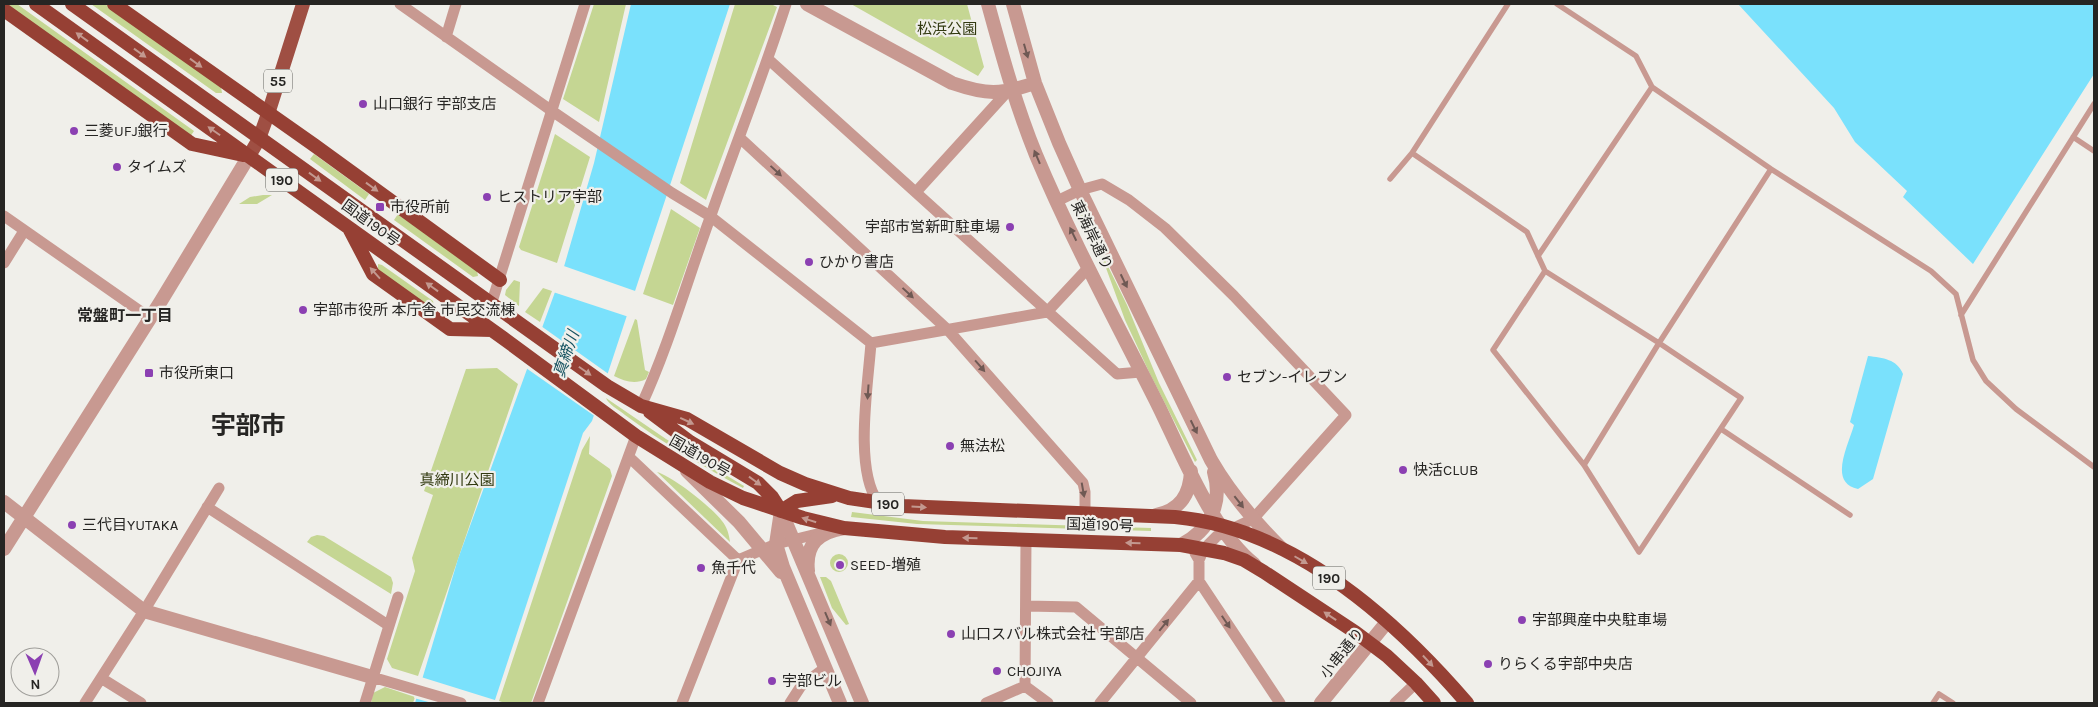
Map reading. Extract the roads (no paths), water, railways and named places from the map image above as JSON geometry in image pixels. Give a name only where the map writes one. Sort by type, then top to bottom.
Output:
[{"type":"highway","name":"国道190号","points":[[36,4],[492,330],[636,436],[683,466],[743,498],[838,529],[945,537],[1181,545],[1202,554],[1224,553],[1244,560],[1264,572],[1371,644],[1416,683],[1434,703]]},
{"type":"highway","name":"国道190号","points":[[72,4],[491,305],[607,386],[641,406],[687,419],[780,473],[805,484],[850,498],[923,508],[1156,515],[1194,518],[1220,524],[1281,548],[1360,599],[1418,650],[1467,703]]},
{"type":"highway","points":[[114,4],[500,280]]},
{"type":"highway","points":[[4,10],[192,144],[249,156]]},
{"type":"highway","points":[[349,228],[373,274],[450,329],[492,330]]},
{"type":"highway","points":[[641,406],[690,442],[758,483],[772,497],[781,511],[788,505],[809,498],[834,496],[850,498]]},
{"type":"main road","name":"55","points":[[249,156],[259,138],[268,114],[303,4]]},
{"type":"street","points":[[400,4],[552,111],[672,193],[710,216],[871,343],[1048,312],[1089,267]]},
{"type":"street","points":[[446,37],[456,4]]},
{"type":"street","points":[[491,305],[586,4]]},
{"type":"street","points":[[641,406],[657,370],[786,4]]},
{"type":"street","points":[[807,4],[952,83],[974,91],[994,93],[1035,84]]},
{"type":"street","name":"東海岸通り","points":[[988,4],[1010,91],[1057,201],[1089,267],[1191,471],[1220,524],[1239,550],[1264,572]]},
{"type":"street","name":"東海岸通り","points":[[1013,4],[1035,84],[1080,190],[1212,462]]},
{"type":"street","points":[[768,58],[1118,374],[1141,372]]},
{"type":"street","points":[[916,192],[1010,91]]},
{"type":"street","points":[[740,138],[948,330],[1083,483],[1085,492],[1084,513]]},
{"type":"street","points":[[4,549],[150,318],[249,156]]},
{"type":"street","points":[[1057,201],[1080,190],[1102,184],[1129,200],[1165,228],[1234,296],[1346,415],[1252,519],[1220,524],[1181,545]]},
{"type":"street","points":[[4,216],[150,318]]},
{"type":"street","points":[[4,263],[24,231]]},
{"type":"street","points":[[871,343],[864,457],[870,489],[878,502]]},
{"type":"street","points":[[538,703],[636,436]]},
{"type":"street","points":[[629,457],[738,560]]},
{"type":"street","points":[[1212,462],[1252,519],[1281,548]]},
{"type":"street","points":[[1100,703],[1199,581],[1202,554],[1217,536],[1220,524],[1218,493],[1212,462]]},
{"type":"street","points":[[683,466],[739,522],[789,583]]},
{"type":"street","points":[[1156,515],[1174,509],[1182,503],[1187,494],[1191,471]]},
{"type":"street","points":[[85,703],[144,612],[219,488]]},
{"type":"street","points":[[4,502],[144,612],[461,703]]},
{"type":"street","points":[[207,507],[388,625]]},
{"type":"street","points":[[781,511],[862,703]]},
{"type":"street","points":[[781,511],[776,544],[789,583],[840,703]]},
{"type":"street","points":[[682,703],[738,560],[776,544],[838,529]]},
{"type":"street","points":[[809,574],[810,551],[817,539],[838,529]]},
{"type":"street","points":[[1025,686],[1026,539]]},
{"type":"street","points":[[1199,581],[1280,703]]},
{"type":"street","points":[[365,703],[398,597]]},
{"type":"street","points":[[1026,606],[1076,607],[1190,703]]},
{"type":"street","name":"小串通り","points":[[1321,703],[1387,622]]},
{"type":"street","points":[[790,703],[801,686],[825,668]]},
{"type":"street","points":[[101,678],[141,703]]},
{"type":"street","points":[[1395,703],[1416,683]]},
{"type":"street","points":[[986,703],[1025,686]]},
{"type":"street","points":[[1025,686],[1048,703]]},
{"type":"lane","points":[[1390,179],[1412,154],[1508,4]]},
{"type":"lane","points":[[1557,4],[1636,56],[1652,87],[1771,169],[1931,271],[1956,294],[1973,360],[1986,381],[2016,409],[2094,467]]},
{"type":"lane","points":[[1538,256],[1652,87]]},
{"type":"lane","points":[[1961,315],[2094,104]]},
{"type":"lane","points":[[2073,137],[2094,150]]},
{"type":"lane","points":[[1412,154],[1527,232],[1545,271],[1659,343],[1740,398],[1639,552],[1584,465],[1493,350],[1545,271]]},
{"type":"lane","points":[[1584,465],[1659,343],[1771,169]]},
{"type":"lane","points":[[1721,429],[1850,515]]},
{"type":"lane","points":[[1933,703],[1939,694],[1953,703]]},
{"type":"water","name":"真締川","points":[[631,4],[730,4],[592,421],[583,433],[494,703],[415,703],[458,559],[563,270],[594,163]]},
{"type":"water","points":[[1738,4],[2094,4],[2094,74],[1973,264],[1903,197],[1907,191],[1855,142],[1834,108]]},
{"type":"water","points":[[1868,356],[1893,362],[1903,374],[1873,479],[1858,489],[1849,485],[1844,479],[1842,472],[1845,453],[1854,425],[1850,422]]},
{"type":"place","name":"山口銀行 宇部支店","points":[[363,104]]},
{"type":"place","name":"三菱UFJ銀行","points":[[74,131]]},
{"type":"place","name":"タイムズ","points":[[117,167]]},
{"type":"place","name":"ヒストリア宇部","points":[[487,197]]},
{"type":"place","name":"市役所前","points":[[380,207]]},
{"type":"place","name":"宇部市営新町駐車場","points":[[1010,227]]},
{"type":"place","name":"ひかり書店","points":[[809,262]]},
{"type":"place","name":"宇部市役所 本庁舎 市民交流棟","points":[[303,310]]},
{"type":"place","name":"市役所東口","points":[[149,373]]},
{"type":"place","name":"セブン-イレブン","points":[[1227,377]]},
{"type":"place","name":"無法松","points":[[950,446]]},
{"type":"place","name":"快活CLUB","points":[[1403,470]]},
{"type":"place","name":"三代目YUTAKA","points":[[72,525]]},
{"type":"place","name":"SEED-増殖","points":[[840,565]]},
{"type":"place","name":"魚千代","points":[[701,568]]},
{"type":"place","name":"宇部興産中央駐車場","points":[[1522,620]]},
{"type":"place","name":"山口スバル株式会社 宇部店","points":[[951,634]]},
{"type":"place","name":"りらくる宇部中央店","points":[[1488,664]]},
{"type":"place","name":"CHOJIYA","points":[[997,671]]},
{"type":"place","name":"宇部ビル","points":[[772,681]]},
{"type":"district","name":"常盤町一丁目","points":[[125,315]]},
{"type":"district","name":"宇部市","points":[[248,425]]},
{"type":"park label","name":"松浜公園","points":[[947,29]]},
{"type":"park label","name":"真締川公園","points":[[457,480]]}]
